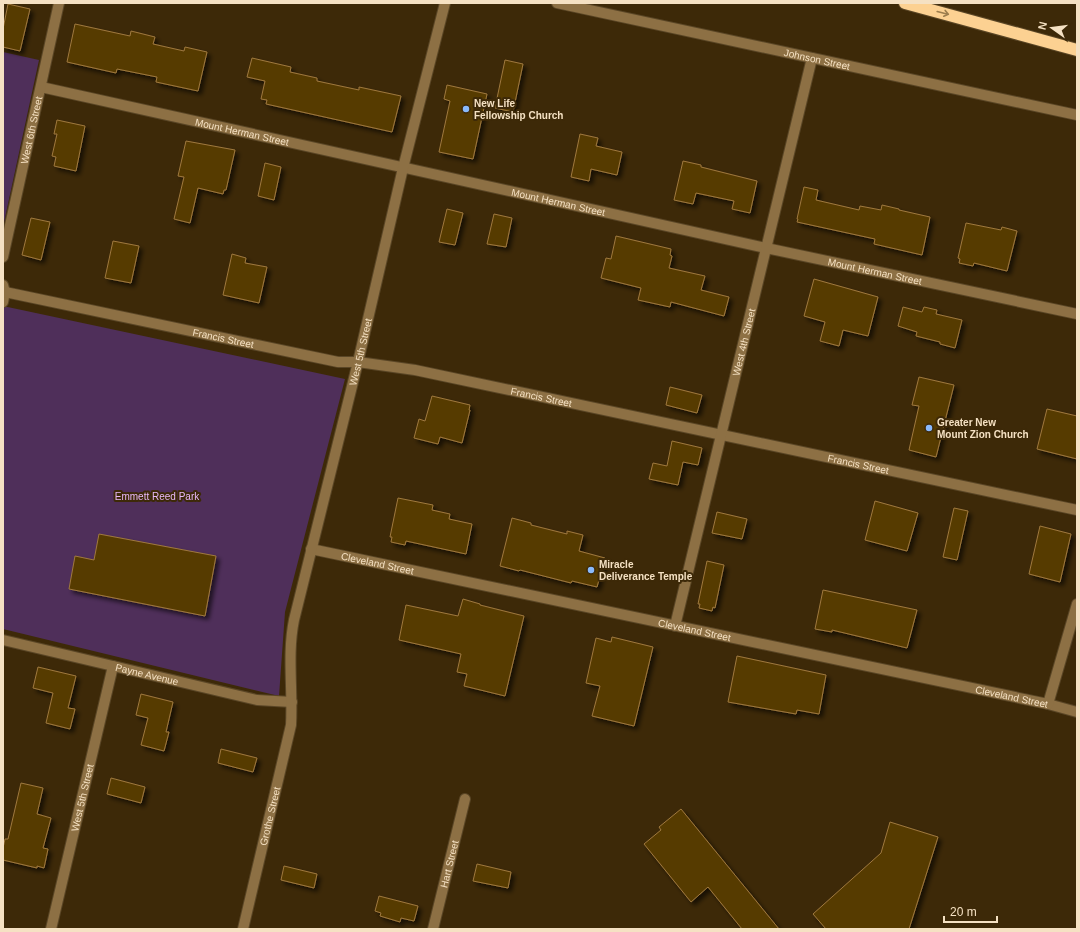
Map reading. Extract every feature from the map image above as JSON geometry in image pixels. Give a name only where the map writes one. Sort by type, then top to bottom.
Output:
[{"type":"highway","points":[[905,3],[1077,50]]},
{"type":"street","name":"West 6th Street","points":[[3,257],[59,3]]},
{"type":"street","name":"West 5th Street","points":[[292,702],[291,635],[358,362],[403,168],[445,3]]},
{"type":"street","name":"Johnson Street","points":[[557,3],[1077,115]]},
{"type":"street","name":"West 4th Street","points":[[675,626],[812,58]]},
{"type":"street","name":"Mount Herman Street","points":[[40,87],[766,248],[1077,314]]},
{"type":"street","name":"Francis Street","points":[[4,293],[338,362],[358,362],[415,370],[1077,510]]},
{"type":"street","name":"Cleveland Street","points":[[311,549],[1048,704],[1077,712]]},
{"type":"street","points":[[1048,704],[1077,604]]},
{"type":"street","name":"Payne Avenue","points":[[3,640],[257,700],[292,702]]},
{"type":"street","name":"West 5th Street","points":[[51,929],[113,666]]},
{"type":"street","name":"Grothe Street","points":[[243,929],[291,725],[292,702]]},
{"type":"street","name":"Hart Street","points":[[433,929],[464,799]]},
{"type":"green space","points":[[3,52],[39,60],[3,227]]},
{"type":"green space","name":"Emmett Reed Park","points":[[3,306],[345,379],[285,612],[279,696],[3,629]]},
{"type":"building","points":[[8,4],[30,9],[20,51],[3,47],[3,29]]},
{"type":"building","points":[[75,24],[130,36],[131,31],[155,37],[153,44],[184,51],[185,47],[207,52],[198,91],[156,82],[157,77],[117,69],[116,73],[67,62]]},
{"type":"building","points":[[252,58],[291,67],[290,72],[317,78],[317,81],[359,90],[359,87],[401,96],[392,132],[266,104],[267,100],[261,99],[265,81],[247,77]]},
{"type":"building","points":[[505,60],[523,64],[513,112],[495,108]]},
{"type":"building","name":"New Life Fellowship Church","points":[[447,85],[487,94],[473,159],[439,152],[450,101],[444,99]]},
{"type":"building","points":[[57,120],[85,126],[76,171],[54,166],[56,157],[52,156],[57,134],[54,134]]},
{"type":"building","points":[[580,134],[598,138],[596,146],[622,152],[617,175],[591,169],[589,181],[571,177]]},
{"type":"building","points":[[186,141],[235,150],[226,190],[224,190],[223,194],[198,188],[190,223],[174,219],[184,177],[178,176]]},
{"type":"building","points":[[683,161],[757,181],[750,213],[732,209],[734,201],[696,193],[693,204],[674,200]]},
{"type":"building","points":[[265,163],[281,167],[274,200],[258,196]]},
{"type":"building","points":[[804,187],[818,190],[816,200],[859,210],[860,206],[881,210],[882,205],[930,217],[922,255],[874,244],[875,239],[797,222]]},
{"type":"building","points":[[447,209],[463,213],[455,245],[439,242]]},
{"type":"building","points":[[494,214],[512,218],[506,247],[487,244]]},
{"type":"building","points":[[31,218],[50,222],[41,260],[22,255]]},
{"type":"building","points":[[966,223],[1001,230],[1002,227],[1017,231],[1007,271],[974,263],[973,266],[959,263],[960,259],[958,258]]},
{"type":"building","points":[[616,236],[671,249],[670,255],[672,256],[669,268],[705,276],[701,290],[729,297],[724,316],[671,302],[670,307],[638,300],[641,288],[601,278],[606,258],[611,259]]},
{"type":"building","points":[[113,241],[139,246],[131,283],[105,278]]},
{"type":"building","points":[[232,254],[246,258],[245,263],[267,267],[259,303],[223,295]]},
{"type":"building","points":[[814,279],[878,297],[868,336],[843,330],[839,346],[820,341],[825,322],[804,316]]},
{"type":"building","points":[[903,307],[922,312],[924,307],[937,310],[936,314],[962,320],[955,348],[940,344],[940,342],[916,336],[917,332],[898,326]]},
{"type":"building","name":"Greater New Mount Zion Church","points":[[919,377],[954,385],[936,457],[909,450],[919,406],[912,405]]},
{"type":"building","points":[[670,387],[702,395],[697,413],[666,405]]},
{"type":"building","points":[[432,396],[470,405],[462,443],[440,437],[438,444],[414,438],[419,419],[425,421]]},
{"type":"building","points":[[1047,409],[1077,416],[1077,459],[1037,449]]},
{"type":"building","points":[[672,441],[702,448],[698,465],[683,462],[678,485],[649,479],[653,463],[667,466]]},
{"type":"building","points":[[398,498],[433,505],[432,510],[450,514],[449,519],[472,524],[466,554],[406,541],[405,545],[391,542],[392,537],[390,537]]},
{"type":"building","points":[[875,501],[918,513],[907,551],[865,540]]},
{"type":"building","points":[[954,508],[968,511],[957,560],[943,557]]},
{"type":"building","points":[[717,512],[747,519],[742,539],[712,533]]},
{"type":"building","points":[[512,518],[531,523],[531,525],[567,534],[567,531],[583,535],[579,551],[605,558],[597,587],[572,581],[571,583],[500,566]]},
{"type":"building","points":[[1040,526],[1071,534],[1060,582],[1029,574]]},
{"type":"building","points":[[99,534],[216,556],[205,616],[69,589],[75,556],[94,560]]},
{"type":"building","points":[[707,561],[724,565],[715,608],[713,607],[712,611],[699,608],[700,604],[698,604]]},
{"type":"building","points":[[823,590],[917,610],[907,648],[832,630],[832,632],[815,629]]},
{"type":"building","points":[[463,599],[480,605],[524,616],[505,696],[464,686],[467,674],[457,672],[461,654],[399,640],[406,605],[458,616]]},
{"type":"building","points":[[612,637],[653,647],[634,726],[592,716],[600,686],[586,683],[596,638],[611,642]]},
{"type":"building","points":[[737,656],[826,675],[819,714],[797,710],[796,714],[728,702]]},
{"type":"building","points":[[38,667],[76,676],[68,708],[75,709],[70,729],[46,723],[53,693],[33,688]]},
{"type":"building","points":[[141,694],[173,702],[166,732],[169,732],[164,751],[141,745],[148,718],[136,715]]},
{"type":"building","points":[[221,749],[257,758],[253,772],[218,763]]},
{"type":"building","points":[[111,778],[145,787],[141,803],[107,794]]},
{"type":"building","points":[[21,783],[43,788],[37,814],[51,818],[43,848],[48,849],[44,868],[37,866],[37,868],[3,860],[5,839],[8,839]]},
{"type":"building","points":[[681,809],[779,929],[742,929],[708,887],[691,902],[644,844],[661,830],[659,827]]},
{"type":"building","points":[[890,822],[938,837],[909,929],[826,929],[813,914],[881,853]]},
{"type":"building","points":[[477,864],[511,872],[508,888],[473,881]]},
{"type":"building","points":[[284,866],[317,874],[314,888],[281,880]]},
{"type":"building","points":[[379,896],[418,906],[414,921],[401,918],[400,922],[380,916],[381,913],[375,911]]},
{"type":"place","name":"New Life Fellowship Church","points":[[466,109]]},
{"type":"place","name":"Greater New Mount Zion Church","points":[[929,428]]},
{"type":"place","name":"Miracle Deliverance Temple","points":[[591,570]]}]
